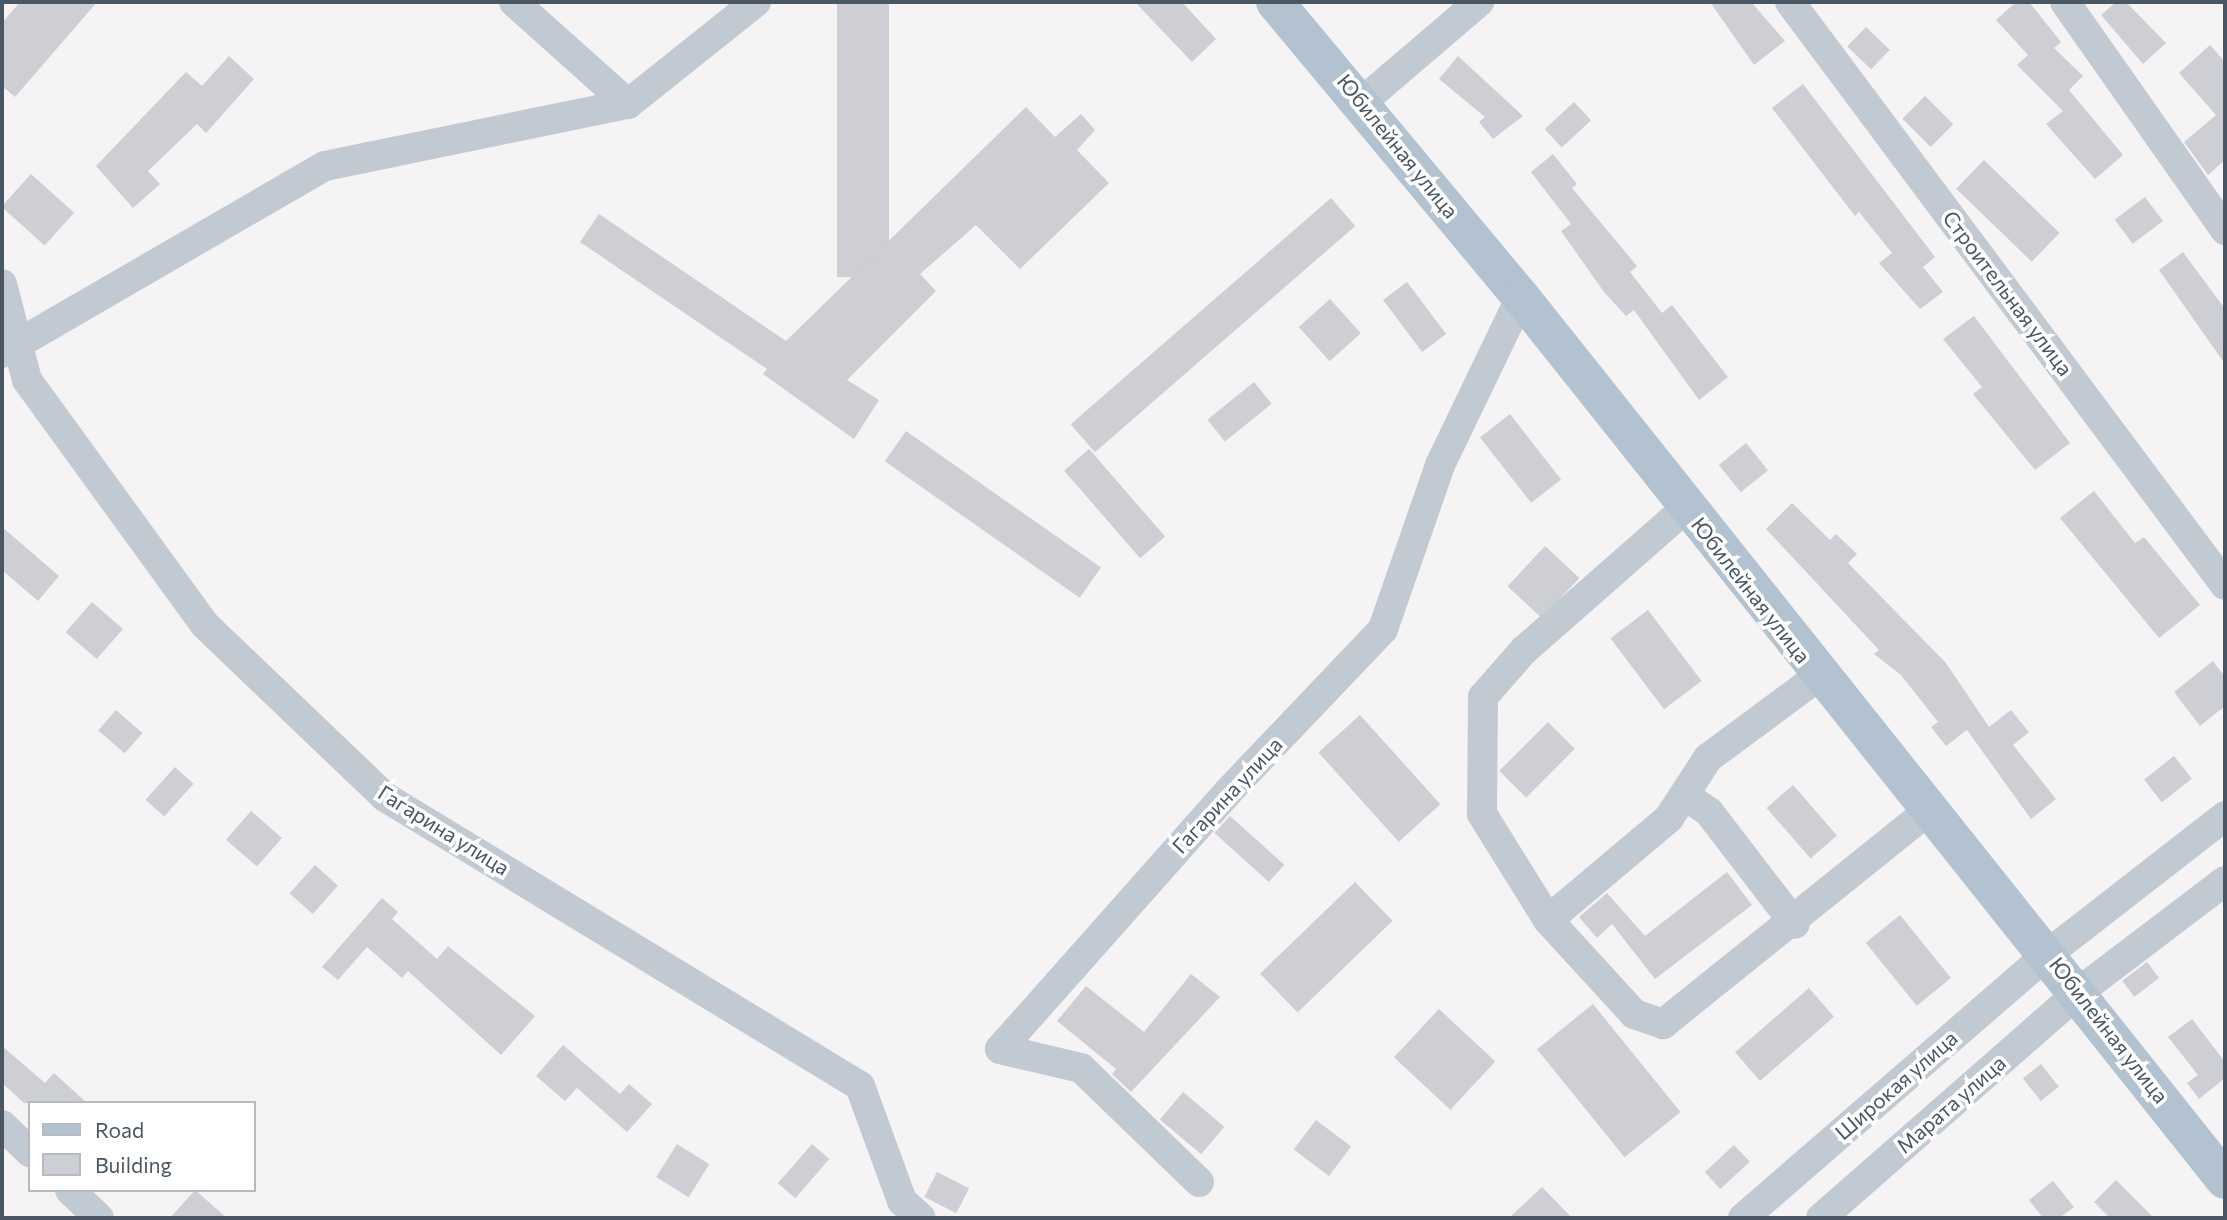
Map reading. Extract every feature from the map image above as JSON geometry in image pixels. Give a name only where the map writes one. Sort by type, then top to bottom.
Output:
[{"type":"main road","name":"Юбилейная улица","points":[[1275,2],[1363,101],[1819,676],[2080,990],[2225,1180]]},
{"type":"street","points":[[514,2],[628,104]]},
{"type":"street","points":[[12,347],[325,166],[628,104],[756,2]]},
{"type":"street","points":[[1363,101],[1479,2]]},
{"type":"street","name":"Строительная улица","points":[[1790,2],[2225,585]]},
{"type":"street","points":[[2065,2],[2225,230]]},
{"type":"street","name":"Гагарина улица","points":[[2,284],[12,347],[27,380],[51,421],[204,624],[385,797],[860,1086],[902,1201],[921,1218]]},
{"type":"street","name":"Гагарина улица","points":[[1199,1182],[1081,1068],[1000,1049],[1228,792],[1383,629],[1440,465],[1521,297]]},
{"type":"street","points":[[1687,508],[1524,650],[1483,697],[1482,814],[1548,920],[1634,1014],[1663,1024],[1795,924],[1930,809]]},
{"type":"street","points":[[1548,920],[1670,818],[1708,758],[1819,676]]},
{"type":"street","points":[[1686,796],[1709,812],[1795,924]]},
{"type":"street","name":"Широкая улица","points":[[1743,1218],[2049,953],[2225,816]]},
{"type":"street","name":"Марата улица","points":[[1821,1218],[2080,990],[2225,881]]},
{"type":"street","points":[[2,1125],[28,1150]]},
{"type":"street","points":[[72,1192],[99,1218]]},
{"type":"building","points":[[20,2],[97,2],[15,97],[2,86],[2,23]]},
{"type":"building","points":[[837,2],[889,2],[889,277],[837,277]]},
{"type":"building","points":[[1135,2],[1182,2],[1216,39],[1192,62]]},
{"type":"building","points":[[1710,2],[1751,2],[1785,41],[1754,65]]},
{"type":"building","points":[[2016,2],[2029,2],[2061,42],[2054,48],[2083,76],[2069,90],[2123,155],[2095,179],[2046,124],[2063,111],[2017,65],[2028,55],[1996,20]]},
{"type":"building","points":[[2116,2],[2126,2],[2166,43],[2143,64],[2101,15]]},
{"type":"building","points":[[1866,27],[1890,50],[1871,69],[1847,46]]},
{"type":"building","points":[[2210,45],[2225,62],[2225,160],[2208,175],[2184,142],[2216,115],[2179,73]]},
{"type":"building","points":[[229,56],[254,79],[206,133],[197,124],[148,171],[160,184],[133,208],[96,166],[186,72],[202,86]]},
{"type":"building","points":[[1458,56],[1523,116],[1493,139],[1479,122],[1485,117],[1439,79]]},
{"type":"building","points":[[1803,84],[1935,257],[1923,267],[1943,292],[1920,309],[1879,263],[1892,253],[1859,212],[1855,216],[1772,108]]},
{"type":"building","points":[[1925,96],[1953,124],[1931,147],[1902,119]]},
{"type":"building","points":[[1574,102],[1591,120],[1562,148],[1545,129]]},
{"type":"building","points":[[1026,107],[1055,137],[1081,114],[1095,130],[1077,150],[1109,183],[1020,269],[976,225],[920,274],[936,291],[847,380],[879,400],[854,439],[763,374],[767,369],[580,242],[599,214],[786,341]]},
{"type":"building","points":[[1553,154],[1577,184],[1572,188],[1637,266],[1630,272],[1662,313],[1672,305],[1728,377],[1699,400],[1634,310],[1626,316],[1604,292],[1561,231],[1571,224],[1531,172]]},
{"type":"building","points":[[1984,160],[2060,233],[2032,262],[1956,189]]},
{"type":"building","points":[[31,174],[74,213],[45,246],[2,207]]},
{"type":"building","points":[[2145,197],[2163,221],[2133,244],[2115,220]]},
{"type":"building","points":[[1331,198],[1355,226],[1095,452],[1071,424]]},
{"type":"building","points":[[2183,252],[2225,309],[2225,364],[2159,270]]},
{"type":"building","points":[[1407,282],[1446,334],[1422,352],[1383,300]]},
{"type":"building","points":[[1330,299],[1361,333],[1330,361],[1299,327]]},
{"type":"building","points":[[1974,316],[2070,443],[2035,470],[1973,394],[1982,387],[1943,339]]},
{"type":"building","points":[[1254,382],[1272,404],[1225,442],[1207,420]]},
{"type":"building","points":[[1510,414],[1561,479],[1531,503],[1480,437]]},
{"type":"building","points":[[906,431],[1101,568],[1080,598],[885,461]]},
{"type":"building","points":[[1746,443],[1768,470],[1741,492],[1719,465]]},
{"type":"building","points":[[1089,449],[1165,537],[1140,558],[1064,471]]},
{"type":"building","points":[[2094,491],[2135,543],[2144,537],[2200,605],[2159,638],[2060,518]]},
{"type":"building","points":[[1792,503],[1830,540],[1836,534],[1857,554],[1848,563],[1946,663],[1989,727],[2011,710],[2029,732],[2013,745],[2056,799],[2031,819],[1967,730],[1946,746],[1931,727],[1938,722],[1901,675],[1874,654],[1879,650],[1766,529]]},
{"type":"building","points":[[2,527],[59,576],[38,601],[2,570]]},
{"type":"building","points":[[1545,546],[1579,578],[1542,618],[1507,586]]},
{"type":"building","points":[[92,602],[123,629],[97,659],[66,632]]},
{"type":"building","points":[[1648,610],[1702,681],[1664,709],[1610,638]]},
{"type":"building","points":[[2213,661],[2225,677],[2225,706],[2200,726],[2174,692]]},
{"type":"building","points":[[116,710],[142,733],[125,753],[98,730]]},
{"type":"building","points":[[1360,715],[1440,804],[1399,842],[1318,752]]},
{"type":"building","points":[[1548,722],[1575,749],[1526,798],[1499,771]]},
{"type":"building","points":[[2174,756],[2192,779],[2162,802],[2144,779]]},
{"type":"building","points":[[175,767],[194,784],[164,816],[146,800]]},
{"type":"building","points":[[1793,785],[1837,836],[1811,859],[1767,808]]},
{"type":"building","points":[[251,811],[282,838],[257,867],[226,840]]},
{"type":"building","points":[[1230,816],[1284,865],[1269,882],[1215,833]]},
{"type":"building","points":[[315,865],[338,886],[313,914],[290,893]]},
{"type":"building","points":[[1727,872],[1752,905],[1655,979],[1612,924],[1597,938],[1579,917],[1607,893],[1645,936]]},
{"type":"building","points":[[1355,882],[1393,921],[1298,1013],[1260,974]]},
{"type":"building","points":[[382,898],[398,912],[392,919],[437,959],[448,946],[535,1016],[501,1055],[408,971],[402,978],[367,947],[338,980],[322,967]]},
{"type":"building","points":[[1900,915],[1951,978],[1917,1006],[1866,943]]},
{"type":"building","points":[[2147,962],[2159,978],[2134,997],[2122,981]]},
{"type":"building","points":[[1191,974],[1220,997],[1131,1092],[1112,1074],[1116,1069],[1057,1021],[1086,986],[1144,1032]]},
{"type":"building","points":[[1809,988],[1834,1017],[1760,1081],[1735,1052]]},
{"type":"building","points":[[1593,1004],[1680,1112],[1625,1157],[1537,1049]]},
{"type":"building","points":[[1439,1009],[1495,1062],[1450,1110],[1394,1057]]},
{"type":"building","points":[[2192,1019],[2225,1062],[2225,1078],[2199,1099],[2187,1083],[2198,1075],[2168,1037]]},
{"type":"building","points":[[563,1045],[620,1094],[629,1084],[652,1104],[627,1132],[577,1088],[565,1101],[536,1076]]},
{"type":"building","points":[[2,1046],[45,1083],[54,1073],[85,1101],[24,1103],[2,1083]]},
{"type":"building","points":[[2041,1064],[2059,1087],[2041,1101],[2023,1078]]},
{"type":"building","points":[[1183,1092],[1224,1127],[1201,1154],[1160,1120]]},
{"type":"building","points":[[1316,1120],[1351,1146],[1329,1176],[1294,1150]]},
{"type":"building","points":[[677,1144],[709,1164],[689,1197],[656,1177]]},
{"type":"building","points":[[812,1144],[829,1159],[795,1198],[778,1183]]},
{"type":"building","points":[[1734,1145],[1750,1162],[1720,1189],[1705,1172]]},
{"type":"building","points":[[937,1172],[969,1188],[956,1213],[924,1197]]},
{"type":"building","points":[[2116,1180],[2154,1218],[2110,1218],[2094,1202]]},
{"type":"building","points":[[2053,1181],[2074,1207],[2059,1218],[2043,1218],[2029,1200]]},
{"type":"building","points":[[1542,1187],[1572,1218],[1509,1218]]},
{"type":"building","points":[[193,1192],[197,1192],[227,1218],[170,1218]]}]
